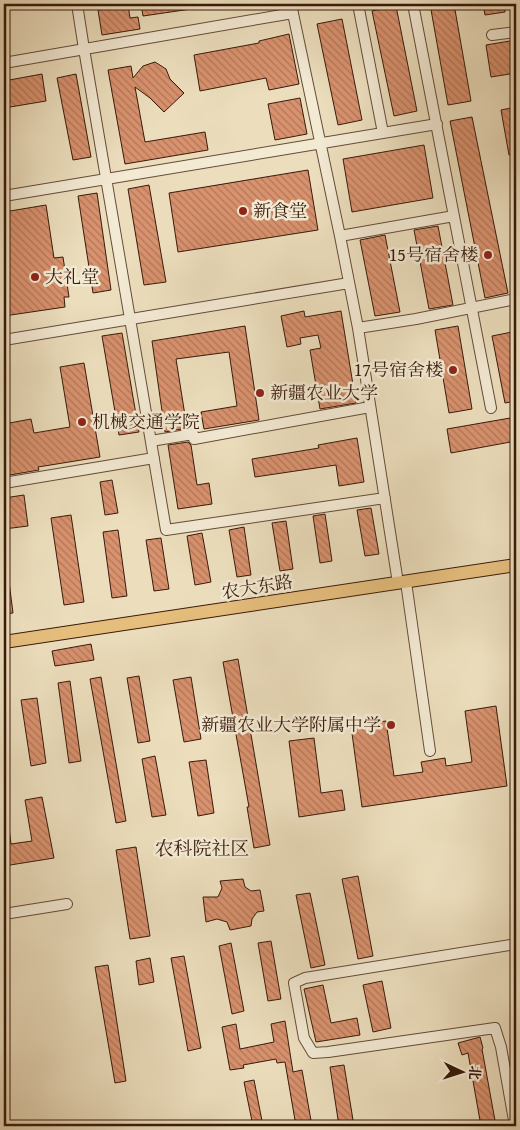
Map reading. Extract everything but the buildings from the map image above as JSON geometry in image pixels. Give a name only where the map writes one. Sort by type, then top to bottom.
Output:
[{"type":"main road","name":"农大东路","points":[[4,642],[516,565]]},
{"type":"street","points":[[77,4],[166,530],[385,498]]},
{"type":"street","points":[[358,4],[383,133]]},
{"type":"street","points":[[413,4],[491,408]]},
{"type":"street","points":[[4,63],[292,8],[358,328],[385,498],[402,582],[430,751]]},
{"type":"street","points":[[492,36],[516,32]]},
{"type":"street","points":[[4,196],[436,124]]},
{"type":"street","points":[[340,236],[454,216]]},
{"type":"street","points":[[4,340],[349,283]]},
{"type":"street","points":[[358,328],[416,319],[516,299]]},
{"type":"street","points":[[151,441],[193,434],[194,439],[370,407]]},
{"type":"street","points":[[4,483],[154,458]]},
{"type":"street","points":[[4,914],[67,904]]},
{"type":"street","points":[[515,1126],[501,1047],[495,1028],[313,1053],[304,1038],[294,983],[305,978],[516,944]]},
{"type":"place","name":"新食堂","points":[[243,211]]},
{"type":"place","name":"15号宿舍楼","points":[[488,255]]},
{"type":"place","name":"大礼堂","points":[[35,277]]},
{"type":"place","name":"17号宿舍楼","points":[[453,370]]},
{"type":"place","name":"新疆农业大学","points":[[260,393]]},
{"type":"place","name":"机械交通学院","points":[[82,422]]},
{"type":"place","name":"新疆农业大学附属中学","points":[[391,725]]},
{"type":"district","name":"农科院社区","points":[[202,848]]}]
